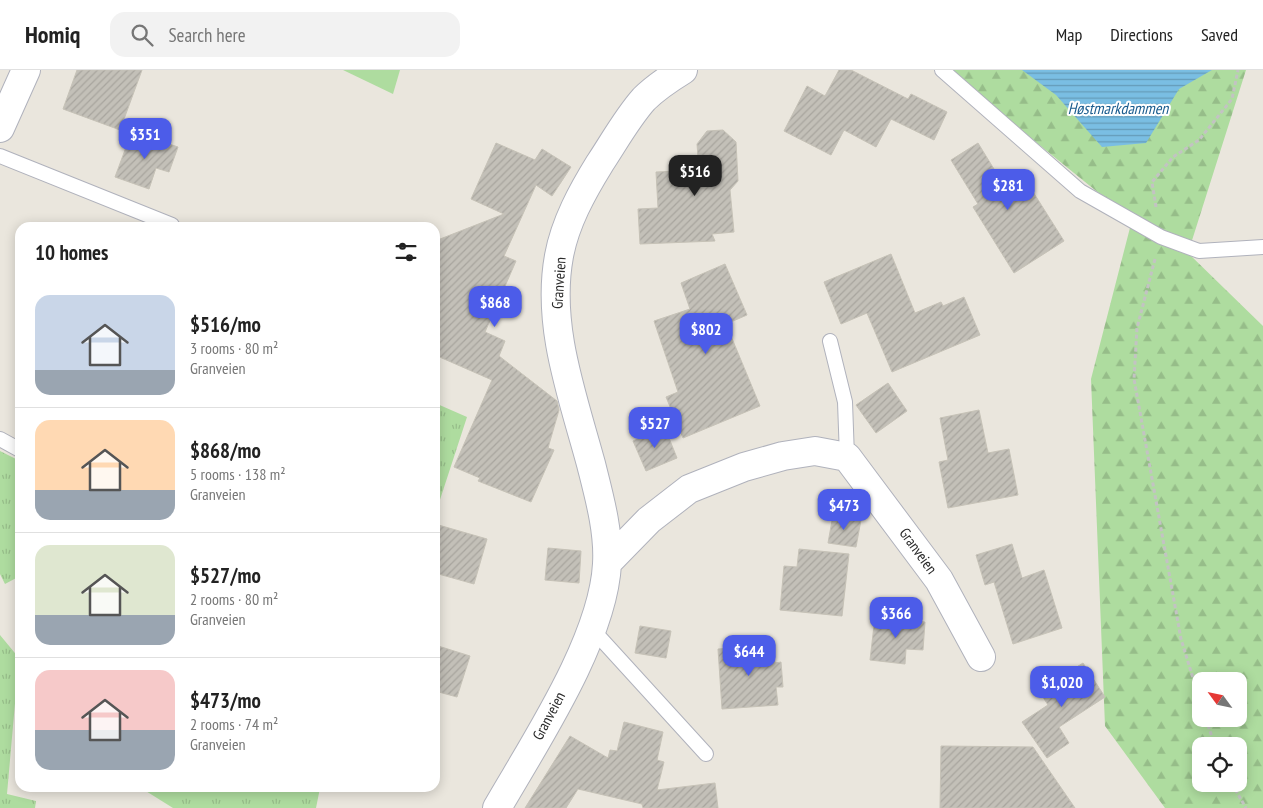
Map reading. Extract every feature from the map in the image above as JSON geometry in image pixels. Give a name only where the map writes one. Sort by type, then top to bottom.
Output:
[{"type":"street","points":[[0,128],[26,70]]},
{"type":"street","name":"Granveien","points":[[497,808],[569,678],[592,629],[605,589],[608,562],[603,512],[560,349],[555,302],[559,256],[572,215],[588,183],[620,133],[644,99],[683,70]]},
{"type":"street","points":[[608,562],[649,520],[688,489],[744,467],[783,456],[815,451],[847,457]]},
{"type":"street","name":"Granveien","points":[[847,457],[939,580],[981,657]]},
{"type":"lane","points":[[942,70],[1080,191],[1161,237],[1199,251],[1263,247]]},
{"type":"lane","points":[[0,156],[165,222]]},
{"type":"lane","points":[[830,341],[845,402],[847,457]]},
{"type":"lane","points":[[0,439],[15,447]]},
{"type":"lane","points":[[592,629],[706,754]]},
{"type":"path","points":[[1192,675],[1181,639],[1134,379],[1137,328],[1161,237],[1152,182],[1173,157],[1199,140],[1232,99],[1238,70]]},
{"type":"path","points":[[1237,792],[1246,808]]},
{"type":"green space","points":[[343,70],[400,70],[393,94]]},
{"type":"green space","points":[[947,70],[1246,70],[1188,253],[1263,326],[1263,808],[1165,808],[1105,726],[1091,379],[1132,220]]},
{"type":"green space","points":[[440,405],[467,417],[440,500]]},
{"type":"green space","points":[[0,451],[15,458],[15,579],[5,584],[0,574]]},
{"type":"green space","points":[[0,635],[15,653],[15,703],[7,794],[36,801],[35,808],[0,808]]},
{"type":"green space","points":[[147,792],[319,792],[316,808],[173,808]]},
{"type":"water","name":"Høstmarkdammen","points":[[1022,70],[1212,70],[1179,89],[1146,143],[1102,147],[1056,95]]},
{"type":"building","points":[[77,70],[142,70],[120,130],[63,109]]},
{"type":"building","points":[[839,70],[851,70],[908,99],[911,94],[947,112],[934,140],[891,119],[876,147],[844,130],[831,155],[784,131],[807,86],[825,96]]},
{"type":"building","points":[[723,130],[736,142],[738,181],[730,190],[734,232],[712,234],[715,241],[640,244],[638,209],[658,208],[656,172],[699,170],[697,144],[707,131]]},
{"type":"building","points":[[132,131],[178,147],[169,172],[156,168],[149,189],[115,177]]},
{"type":"building","points":[[496,143],[535,160],[542,149],[571,167],[552,196],[536,185],[504,256],[516,261],[485,332],[505,341],[499,356],[557,401],[559,410],[548,448],[554,450],[531,502],[478,481],[480,478],[454,467],[492,380],[440,357],[440,239],[504,214],[471,199]]},
{"type":"building","points":[[978,143],[1005,187],[1023,176],[1064,241],[1014,273],[973,207],[978,204],[951,160]]},
{"type":"building","points":[[891,254],[915,313],[941,302],[943,306],[964,297],[980,335],[892,372],[867,313],[841,324],[824,282]]},
{"type":"building","points":[[725,264],[747,315],[726,324],[760,406],[683,438],[666,397],[678,392],[654,321],[690,309],[681,283]]},
{"type":"building","points":[[888,383],[907,411],[876,433],[856,405]]},
{"type":"building","points":[[979,410],[988,453],[1009,449],[1018,495],[948,508],[939,462],[948,460],[940,418]]},
{"type":"building","points":[[665,428],[677,458],[646,471],[633,441]]},
{"type":"building","points":[[833,515],[861,520],[856,547],[828,543]]},
{"type":"building","points":[[440,525],[487,539],[474,584],[440,574]]},
{"type":"building","points":[[1012,544],[1022,578],[1044,570],[1062,628],[1013,644],[994,582],[985,585],[976,555]]},
{"type":"building","points":[[548,548],[581,551],[579,583],[545,580]]},
{"type":"building","points":[[799,549],[849,554],[842,616],[780,610],[784,566],[797,567]]},
{"type":"building","points":[[875,617],[925,622],[923,650],[906,649],[905,664],[870,660]]},
{"type":"building","points":[[640,626],[671,631],[666,658],[635,653]]},
{"type":"building","points":[[773,645],[775,663],[781,662],[783,687],[776,687],[778,705],[722,709],[718,649]]},
{"type":"building","points":[[440,647],[470,656],[457,697],[440,692]]},
{"type":"building","points":[[1083,663],[1105,697],[1059,727],[1069,743],[1047,758],[1022,722],[1048,705],[1039,691]]},
{"type":"building","points":[[624,722],[663,732],[657,760],[664,762],[657,790],[715,783],[718,808],[643,808],[642,804],[578,789],[566,808],[525,808],[570,736],[608,758],[610,750],[617,751]]},
{"type":"building","points":[[941,746],[1033,747],[1075,808],[940,808]]}]
